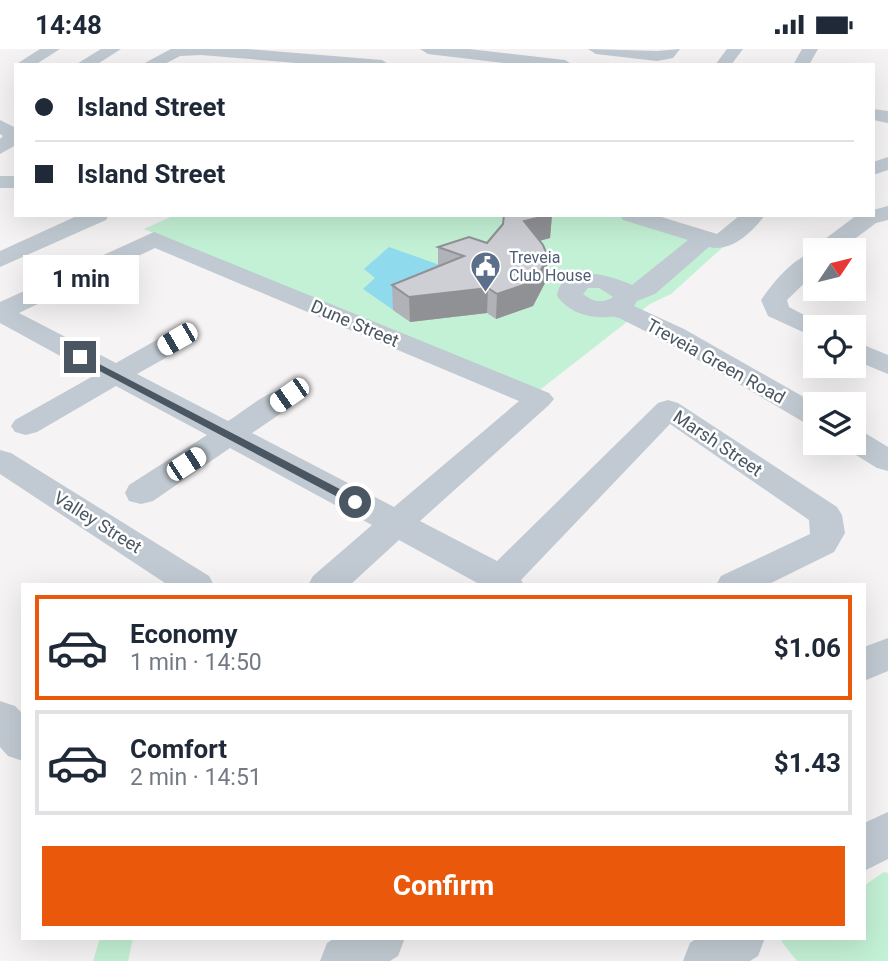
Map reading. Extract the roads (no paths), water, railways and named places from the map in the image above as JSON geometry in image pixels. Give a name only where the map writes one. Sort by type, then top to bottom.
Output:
[{"type":"street","points":[[26,63],[52,49]]},
{"type":"street","points":[[87,63],[113,49]]},
{"type":"street","points":[[428,49],[548,63]]},
{"type":"street","points":[[596,49],[657,56],[667,55],[672,49]]},
{"type":"street","points":[[153,63],[177,52],[201,50],[358,63]]},
{"type":"street","points":[[0,148],[12,139],[13,134],[3,119]]},
{"type":"street","points":[[0,260],[94,217]]},
{"type":"street","points":[[636,217],[702,241],[721,243],[752,217]]},
{"type":"street","points":[[842,238],[871,217]]},
{"type":"street","name":"Dune Street","points":[[0,312],[155,239],[539,399],[395,523]]},
{"type":"street","points":[[629,298],[702,241]]},
{"type":"street","points":[[803,270],[784,286],[774,300],[777,311],[803,324]]},
{"type":"street","name":"Treveia Green Road","points":[[629,298],[803,399]]},
{"type":"street","name":"Treveia Green Road","points":[[629,298],[686,341],[803,409]]},
{"type":"street","points":[[0,312],[504,582]]},
{"type":"street","points":[[26,426],[177,339]]},
{"type":"street","points":[[866,355],[888,366]]},
{"type":"street","points":[[141,493],[289,395]]},
{"type":"street","name":"Marsh Street","points":[[504,582],[668,409],[825,515],[828,533],[822,543],[738,583]]},
{"type":"street","points":[[866,436],[888,449]]},
{"type":"street","points":[[866,447],[888,461]]},
{"type":"street","name":"Valley Street","points":[[0,460],[193,583]]},
{"type":"street","points":[[328,583],[395,523]]},
{"type":"street","points":[[866,665],[888,653]]},
{"type":"street","points":[[0,718],[21,741]]},
{"type":"street","points":[[345,961],[377,940]]},
{"type":"street","points":[[708,961],[737,940]]},
{"type":"water","points":[[389,247],[451,269],[473,282],[399,314],[363,289],[375,278],[364,269]]},
{"type":"place","name":"Treveia Club House","points":[[486,293]]}]
